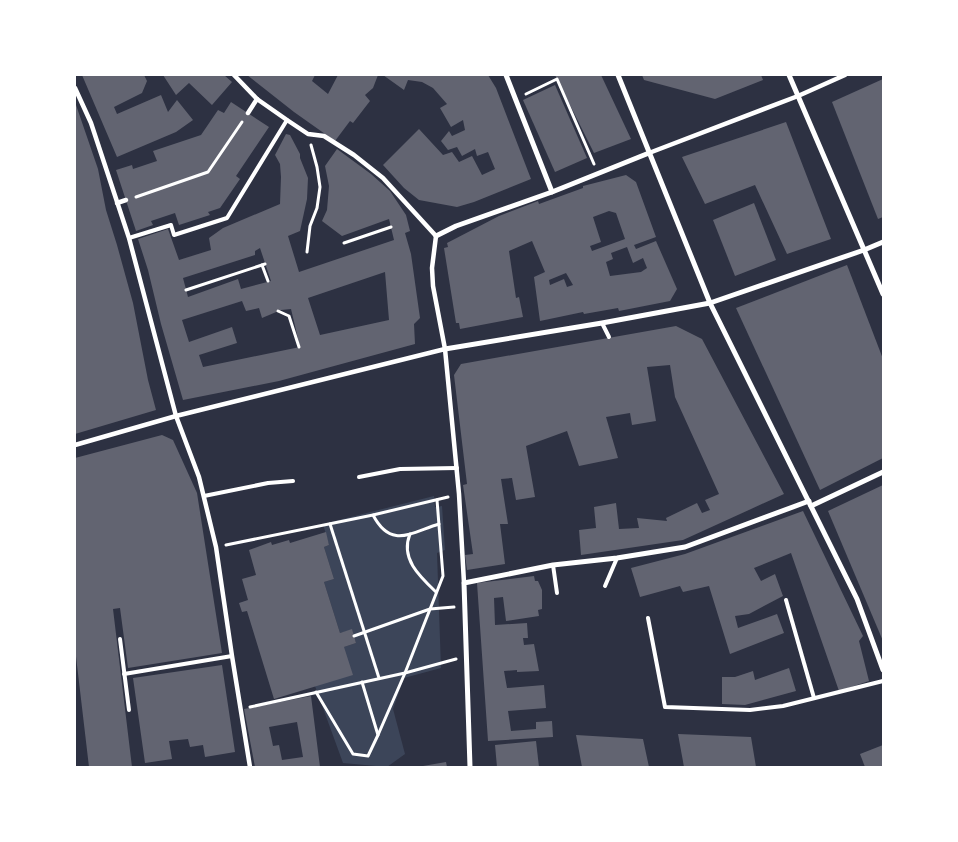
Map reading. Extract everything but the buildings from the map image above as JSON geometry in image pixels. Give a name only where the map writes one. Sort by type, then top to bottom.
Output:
[{"type":"street","points":[[234,75],[257,99],[287,120],[308,134],[324,136],[354,155],[383,178],[436,236],[432,268],[433,286],[445,348],[459,494],[470,767]]},
{"type":"street","points":[[506,75],[552,192]]},
{"type":"street","points":[[618,75],[710,303],[857,599],[883,670]]},
{"type":"street","points":[[789,75],[883,294]]},
{"type":"street","points":[[436,236],[456,226],[552,192],[798,96],[845,75]]},
{"type":"street","points":[[75,88],[91,123],[129,238],[176,416],[199,477],[204,496],[216,547],[250,767]]},
{"type":"street","points":[[248,113],[257,99]]},
{"type":"street","points":[[117,203],[126,200]]},
{"type":"street","points":[[75,445],[176,416],[445,348],[602,323],[710,303],[883,242]]},
{"type":"street","points":[[464,583],[553,565],[617,558],[685,547],[810,504],[883,472]]},
{"type":"lane","points":[[129,238],[171,225],[174,235],[227,218],[287,120]]},
{"type":"lane","points":[[602,323],[609,337]]},
{"type":"lane","points":[[359,477],[400,469],[457,468]]},
{"type":"lane","points":[[204,496],[268,483],[293,481]]},
{"type":"lane","points":[[605,586],[617,558]]},
{"type":"lane","points":[[553,565],[557,593]]},
{"type":"lane","points":[[786,600],[814,698]]},
{"type":"lane","points":[[648,618],[665,707],[750,710],[783,706],[883,681]]},
{"type":"lane","points":[[120,639],[129,710]]},
{"type":"lane","points":[[124,674],[232,656]]},
{"type":"path","points":[[516,99],[557,79],[598,173]]},
{"type":"path","points":[[126,200],[208,172],[248,113]]},
{"type":"path","points":[[307,252],[310,226],[317,208],[320,187],[308,134]]},
{"type":"path","points":[[344,243],[391,227]]},
{"type":"path","points":[[186,290],[263,265],[268,281]]},
{"type":"path","points":[[278,311],[289,316],[298,347]]},
{"type":"path","points":[[216,547],[373,515],[459,494]]},
{"type":"path","points":[[316,692],[353,754],[368,756],[405,673],[443,576],[437,500]]},
{"type":"path","points":[[373,515],[379,527],[388,535],[401,536],[439,524]]},
{"type":"path","points":[[330,524],[379,678]]},
{"type":"path","points":[[410,533],[406,543],[407,556],[425,582],[436,592]]},
{"type":"path","points":[[354,636],[430,609],[464,606]]},
{"type":"path","points":[[240,709],[405,673],[466,656]]},
{"type":"path","points":[[362,682],[378,735]]},
{"type":"shaded area","points":[[434,496],[435,507],[442,506],[445,550],[437,553],[441,668],[404,678],[393,709],[405,754],[387,767],[343,763],[315,686],[344,647],[356,643],[352,630],[340,633],[324,582],[334,579],[324,547],[329,545],[323,524]]}]
